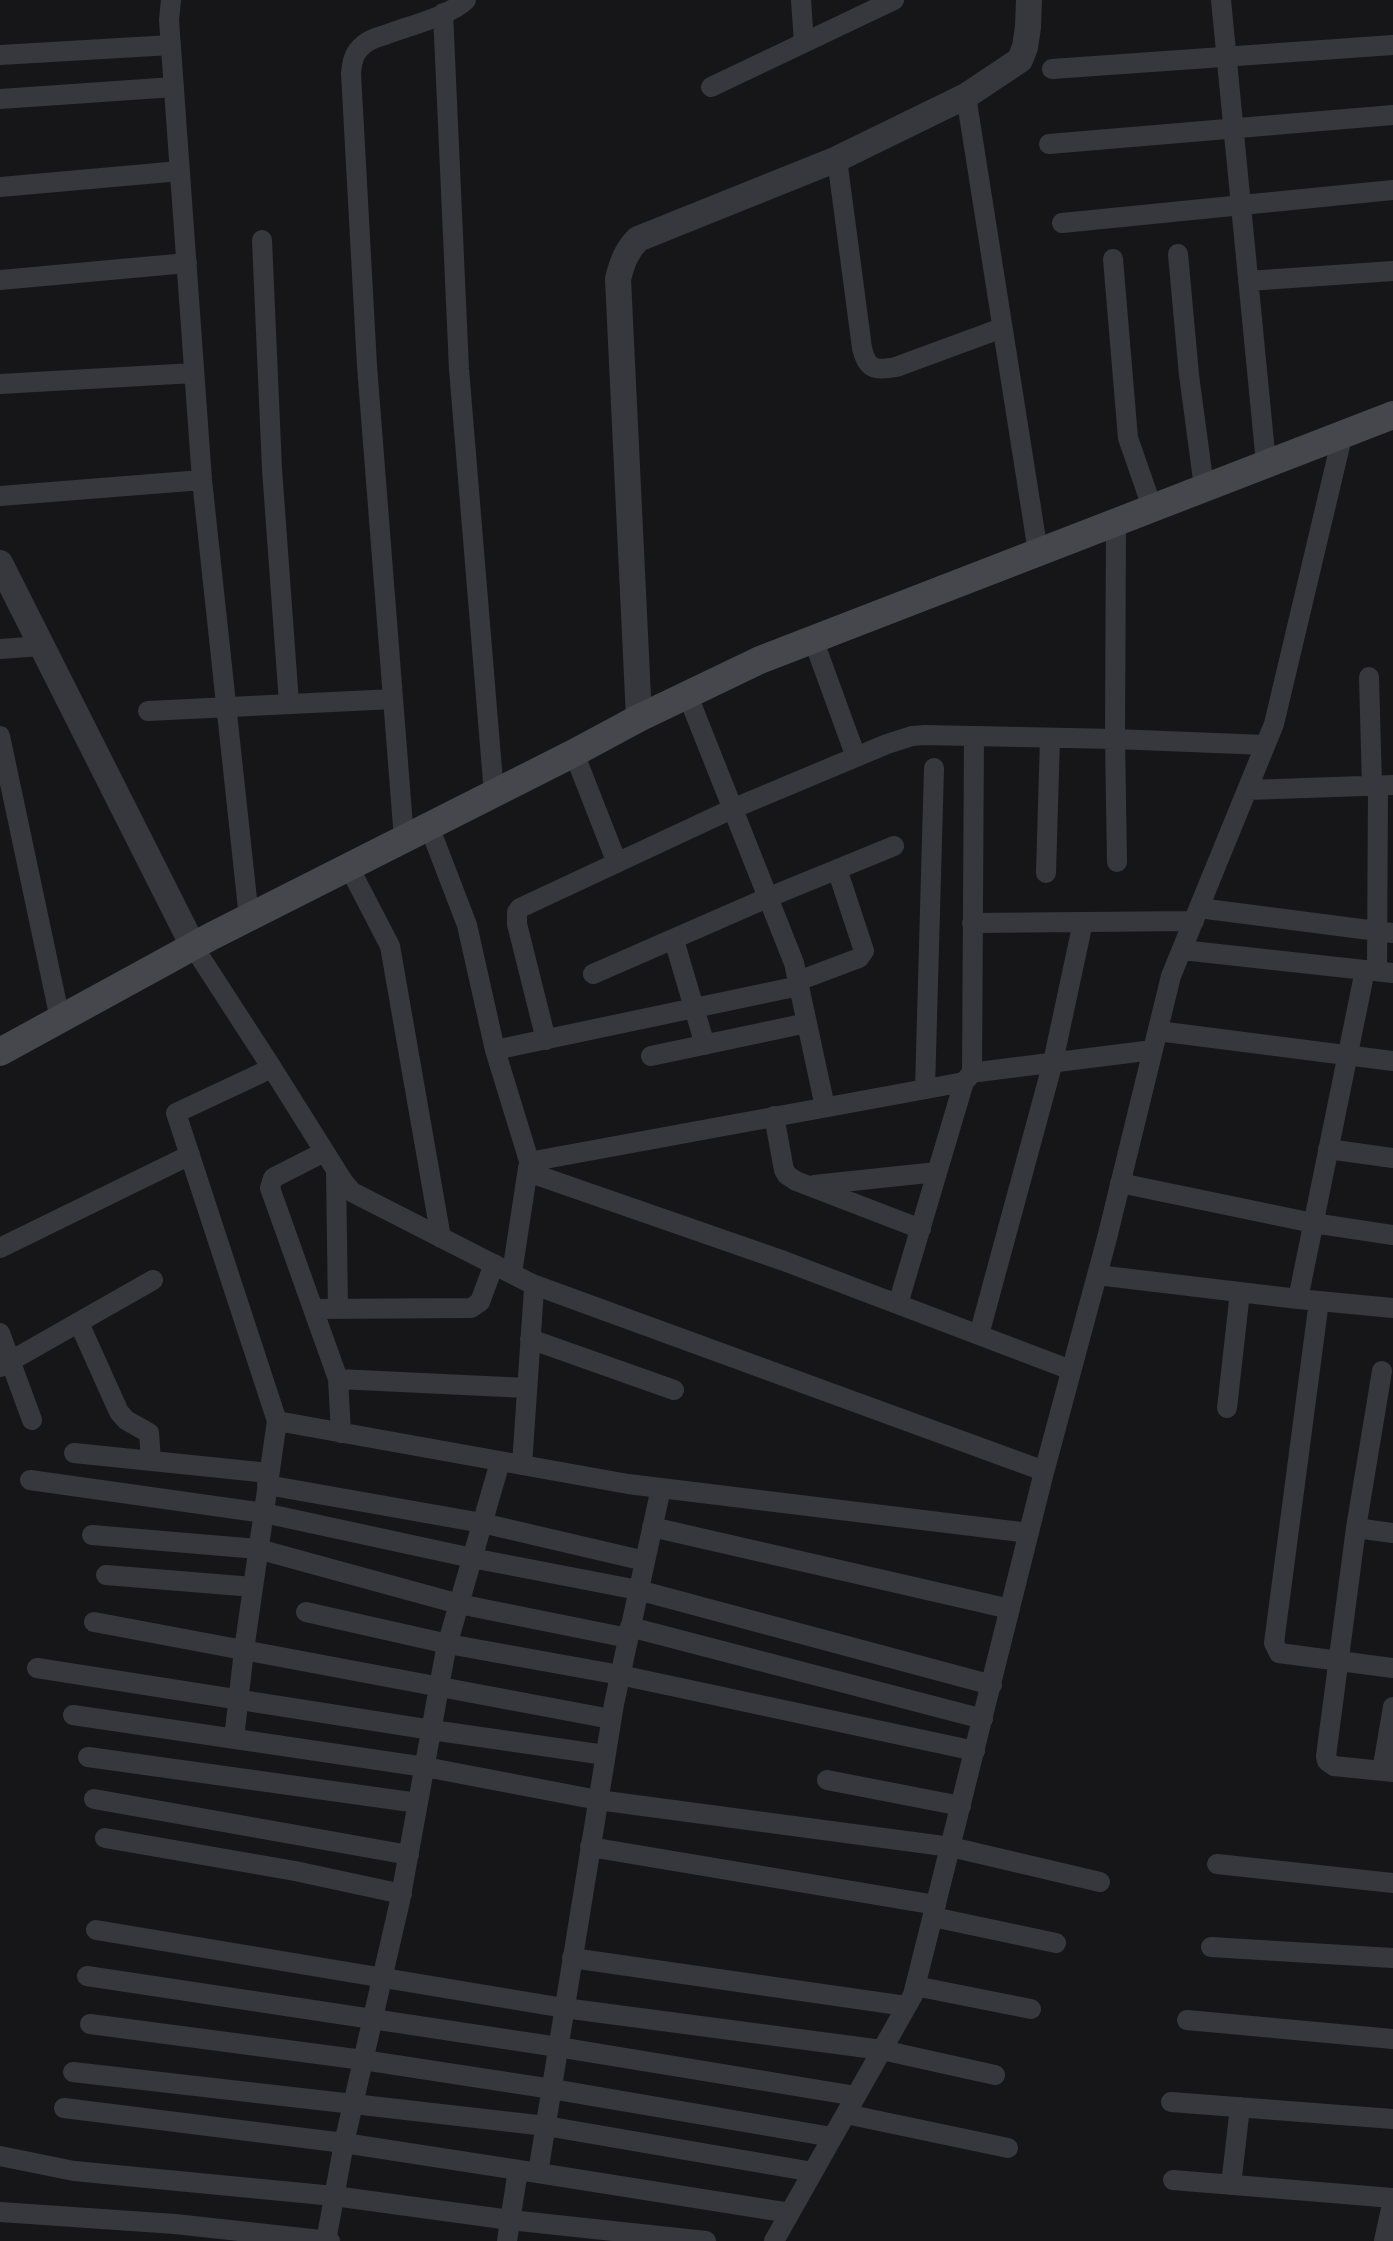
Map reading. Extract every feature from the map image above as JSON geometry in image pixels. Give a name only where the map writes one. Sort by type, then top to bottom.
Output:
[{"type":"main road","points":[[0,1052],[193,946],[639,718],[760,660],[1393,415]]},
{"type":"street","points":[[171,0],[169,6],[171,45],[202,480],[249,918]]},
{"type":"street","points":[[404,840],[367,366],[351,74],[353,60],[361,46],[375,38],[443,13],[461,5],[466,0]]},
{"type":"street","points":[[801,0],[804,43]]},
{"type":"street","points":[[711,87],[894,0]]},
{"type":"street","points":[[639,718],[618,279],[629,248],[638,239],[837,159],[966,96],[1020,60],[1028,27],[1029,0]]},
{"type":"street","points":[[1221,0],[1266,463]]},
{"type":"street","points":[[443,13],[459,369],[494,794]]},
{"type":"street","points":[[0,55],[171,45]]},
{"type":"street","points":[[1052,69],[1393,45]]},
{"type":"street","points":[[0,99],[174,87]]},
{"type":"street","points":[[966,96],[1038,552]]},
{"type":"street","points":[[1050,144],[1393,114]]},
{"type":"street","points":[[837,159],[865,361],[872,368],[896,367],[1002,328]]},
{"type":"street","points":[[0,187],[180,171]]},
{"type":"street","points":[[1062,223],[1393,190]]},
{"type":"street","points":[[262,240],[272,469],[289,704]]},
{"type":"street","points":[[1178,254],[1189,375],[1204,487]]},
{"type":"street","points":[[1113,259],[1128,438],[1152,507]]},
{"type":"street","points":[[0,280],[187,263]]},
{"type":"street","points":[[1248,281],[1393,271]]},
{"type":"street","points":[[0,384],[194,373]]},
{"type":"street","points":[[777,2240],[790,2212],[882,2050],[915,1986],[1171,976],[1274,724],[1343,433]]},
{"type":"street","points":[[0,496],[202,480]]},
{"type":"street","points":[[1116,521],[1117,862]]},
{"type":"street","points":[[0,563],[193,946],[336,1171],[352,1192],[532,1284],[1044,1471]]},
{"type":"street","points":[[813,639],[856,757]]},
{"type":"street","points":[[0,649],[42,646]]},
{"type":"street","points":[[1298,1299],[1348,1054],[1378,971],[1386,932],[1381,785],[1369,677]]},
{"type":"street","points":[[687,696],[794,963],[825,1107]]},
{"type":"street","points":[[148,711],[393,699]]},
{"type":"street","points":[[0,736],[60,1019]]},
{"type":"street","points":[[546,1040],[517,924],[517,912],[520,908],[732,809],[856,757],[912,736],[1115,739],[1265,745]]},
{"type":"street","points":[[898,1304],[968,1078],[974,736]]},
{"type":"street","points":[[1046,873],[1050,738]]},
{"type":"street","points":[[574,753],[616,863]]},
{"type":"street","points":[[926,1089],[934,768]]},
{"type":"street","points":[[1247,790],[1381,785]]},
{"type":"street","points":[[313,1309],[471,1308],[480,1302],[503,1269],[529,1168],[495,1050],[467,925],[429,826]]},
{"type":"street","points":[[593,974],[767,898],[894,846]]},
{"type":"street","points":[[349,867],[390,946],[441,1238]]},
{"type":"street","points":[[495,1050],[694,1008],[798,983],[858,958],[864,951],[837,869]]},
{"type":"street","points":[[972,923],[1083,922],[1196,914],[1386,932]]},
{"type":"street","points":[[979,1335],[1053,1062],[1083,922]]},
{"type":"street","points":[[674,940],[705,1045]]},
{"type":"street","points":[[1182,950],[1378,971]]},
{"type":"street","points":[[651,1056],[807,1023]]},
{"type":"street","points":[[529,1168],[539,1160],[926,1089],[968,1078],[1155,1041],[1348,1054],[1393,1061]]},
{"type":"street","points":[[234,1739],[244,1650],[277,1421],[176,1113],[272,1068]]},
{"type":"street","points":[[774,1116],[784,1170],[792,1179],[921,1229]]},
{"type":"street","points":[[1328,1149],[1393,1158]]},
{"type":"street","points":[[324,1152],[273,1178],[270,1188],[338,1379],[341,1433]]},
{"type":"street","points":[[0,1248],[190,1155]]},
{"type":"street","points":[[529,1168],[784,1261],[1071,1370]]},
{"type":"street","points":[[336,1171],[338,1309]]},
{"type":"street","points":[[808,1186],[938,1172]]},
{"type":"street","points":[[1120,1183],[1313,1223],[1393,1235]]},
{"type":"street","points":[[1097,1275],[1393,1308]]},
{"type":"street","points":[[5,1364],[153,1280]]},
{"type":"street","points":[[522,1465],[534,1289],[532,1284]]},
{"type":"street","points":[[1227,1408],[1240,1292]]},
{"type":"street","points":[[1319,1301],[1275,1649],[1280,1653],[1393,1668]]},
{"type":"street","points":[[79,1323],[122,1417],[149,1433],[151,1461]]},
{"type":"street","points":[[0,1333],[5,1364],[32,1420]]},
{"type":"street","points":[[530,1339],[674,1390]]},
{"type":"street","points":[[1382,1371],[1337,1660],[1327,1761],[1334,1766],[1388,1771],[1393,1707]]},
{"type":"street","points":[[338,1379],[527,1388]]},
{"type":"street","points":[[277,1421],[500,1462],[661,1488],[1029,1533]]},
{"type":"street","points":[[74,1454],[151,1461],[268,1479],[482,1523],[645,1561]]},
{"type":"street","points":[[0,2212],[175,2224],[327,2241],[344,2143],[402,1894],[448,1644],[500,1462]]},
{"type":"street","points":[[30,1480],[264,1513],[472,1558],[639,1590],[992,1685]]},
{"type":"street","points":[[538,2173],[611,1719],[661,1488]]},
{"type":"street","points":[[652,1527],[1010,1609]]},
{"type":"street","points":[[1356,1528],[1393,1533]]},
{"type":"street","points":[[92,1535],[258,1549],[459,1604],[629,1633],[983,1719]]},
{"type":"street","points":[[105,1575],[253,1587]]},
{"type":"street","points":[[306,1612],[448,1644],[620,1675],[975,1751]]},
{"type":"street","points":[[94,1622],[611,1719]]},
{"type":"street","points":[[37,1668],[605,1755]]},
{"type":"street","points":[[73,1715],[425,1767],[598,1800],[951,1847],[1100,1882]]},
{"type":"street","points":[[88,1757],[418,1803]]},
{"type":"street","points":[[827,1780],[961,1806]]},
{"type":"street","points":[[94,1799],[409,1854]]},
{"type":"street","points":[[105,1838],[295,1871],[402,1894]]},
{"type":"street","points":[[590,1847],[934,1911],[1056,1943]]},
{"type":"street","points":[[1217,1864],[1393,1883]]},
{"type":"street","points":[[96,1930],[564,2008],[882,2050],[995,2075]]},
{"type":"street","points":[[1211,1947],[1393,1958]]},
{"type":"street","points":[[572,1958],[906,2006]]},
{"type":"street","points":[[87,1976],[558,2047],[856,2096]]},
{"type":"street","points":[[915,1986],[1031,2009]]},
{"type":"street","points":[[1187,2020],[1393,2039]]},
{"type":"street","points":[[90,2024],[363,2060],[552,2089],[832,2137]]},
{"type":"street","points":[[73,2072],[546,2126],[813,2172]]},
{"type":"street","points":[[1172,2102],[1393,2119]]},
{"type":"street","points":[[1231,2185],[1240,2107]]},
{"type":"street","points":[[64,2108],[344,2143],[790,2212]]},
{"type":"street","points":[[846,2114],[1008,2148]]},
{"type":"street","points":[[0,2156],[74,2171],[334,2196],[510,2220],[706,2241]]},
{"type":"street","points":[[507,2241],[518,2170]]},
{"type":"street","points":[[1173,2180],[1393,2199],[1384,2241]]}]
